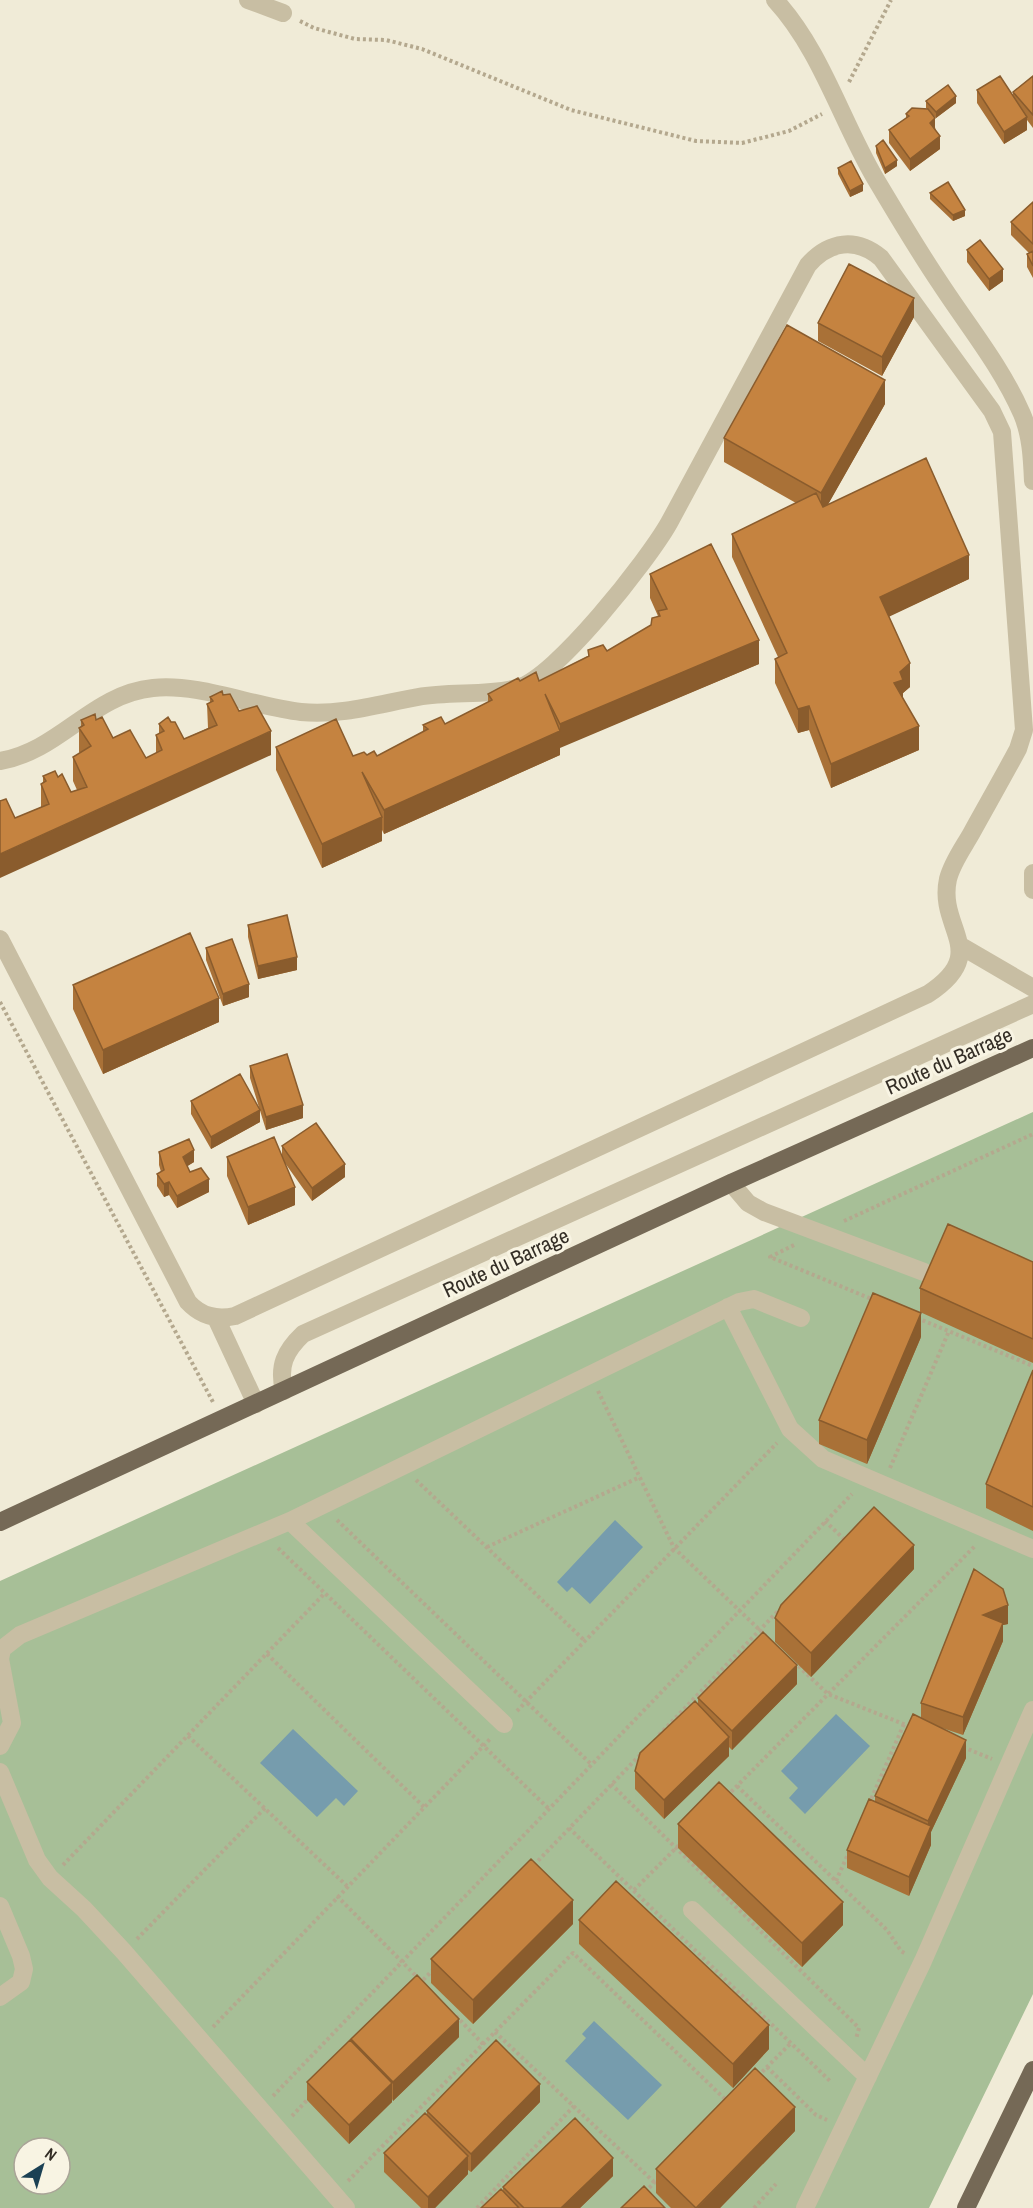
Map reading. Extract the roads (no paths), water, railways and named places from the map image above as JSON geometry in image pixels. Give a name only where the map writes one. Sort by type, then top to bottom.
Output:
[{"type":"main road","name":"Route du Barrage","points":[[0,1522],[731,1183],[1033,1048]]},
{"type":"main road","points":[[966,2208],[1033,2070]]},
{"type":"street","points":[[248,0],[278,7]]},
{"type":"street","points":[[775,0],[788,14],[810,49],[874,175],[922,257],[1009,388],[1028,432],[1033,481]]},
{"type":"street","points":[[0,761],[33,752],[51,743],[108,700],[139,690],[174,688],[283,710],[323,713],[348,711],[435,694],[517,688],[537,680],[627,584],[659,542],[808,265],[817,255],[831,246],[841,244],[862,246],[881,258],[992,411],[1005,442],[1024,730],[1018,749],[951,869],[947,904],[961,946],[953,969],[938,987],[928,994],[235,1316],[216,1318],[200,1313],[188,1302],[0,939]]},
{"type":"street","points":[[1033,873],[1033,890]]},
{"type":"street","points":[[961,946],[1033,988]]},
{"type":"street","points":[[284,1391],[281,1377],[282,1361],[289,1346],[303,1334],[1033,1004]]},
{"type":"street","points":[[731,1183],[748,1203],[764,1212],[924,1272]]},
{"type":"street","points":[[0,1746],[12,1723],[0,1659],[2,1649],[8,1642],[290,1521],[728,1307],[754,1299],[801,1318]]},
{"type":"street","points":[[728,1307],[790,1429],[824,1459],[1033,1549]]},
{"type":"street","points":[[216,1318],[256,1404]]},
{"type":"street","points":[[290,1521],[504,1724]]},
{"type":"street","points":[[805,2208],[923,1961],[1033,1710]]},
{"type":"street","points":[[0,1772],[37,1860],[50,1878],[84,1909],[124,1952],[341,2201]]},
{"type":"street","points":[[0,1905],[8,1946],[24,1969],[21,1982],[0,1996]]},
{"type":"street","points":[[692,1910],[868,2077]]},
{"type":"water","points":[[615,1520],[643,1547],[590,1604],[572,1587],[567,1592],[557,1582]]},
{"type":"water","points":[[836,1714],[870,1746],[805,1814],[789,1798],[798,1788],[781,1771]]},
{"type":"water","points":[[293,1729],[358,1791],[344,1806],[336,1798],[317,1817],[260,1763]]},
{"type":"water","points":[[594,2021],[662,2085],[628,2120],[565,2061],[586,2038],[582,2034]]}]
